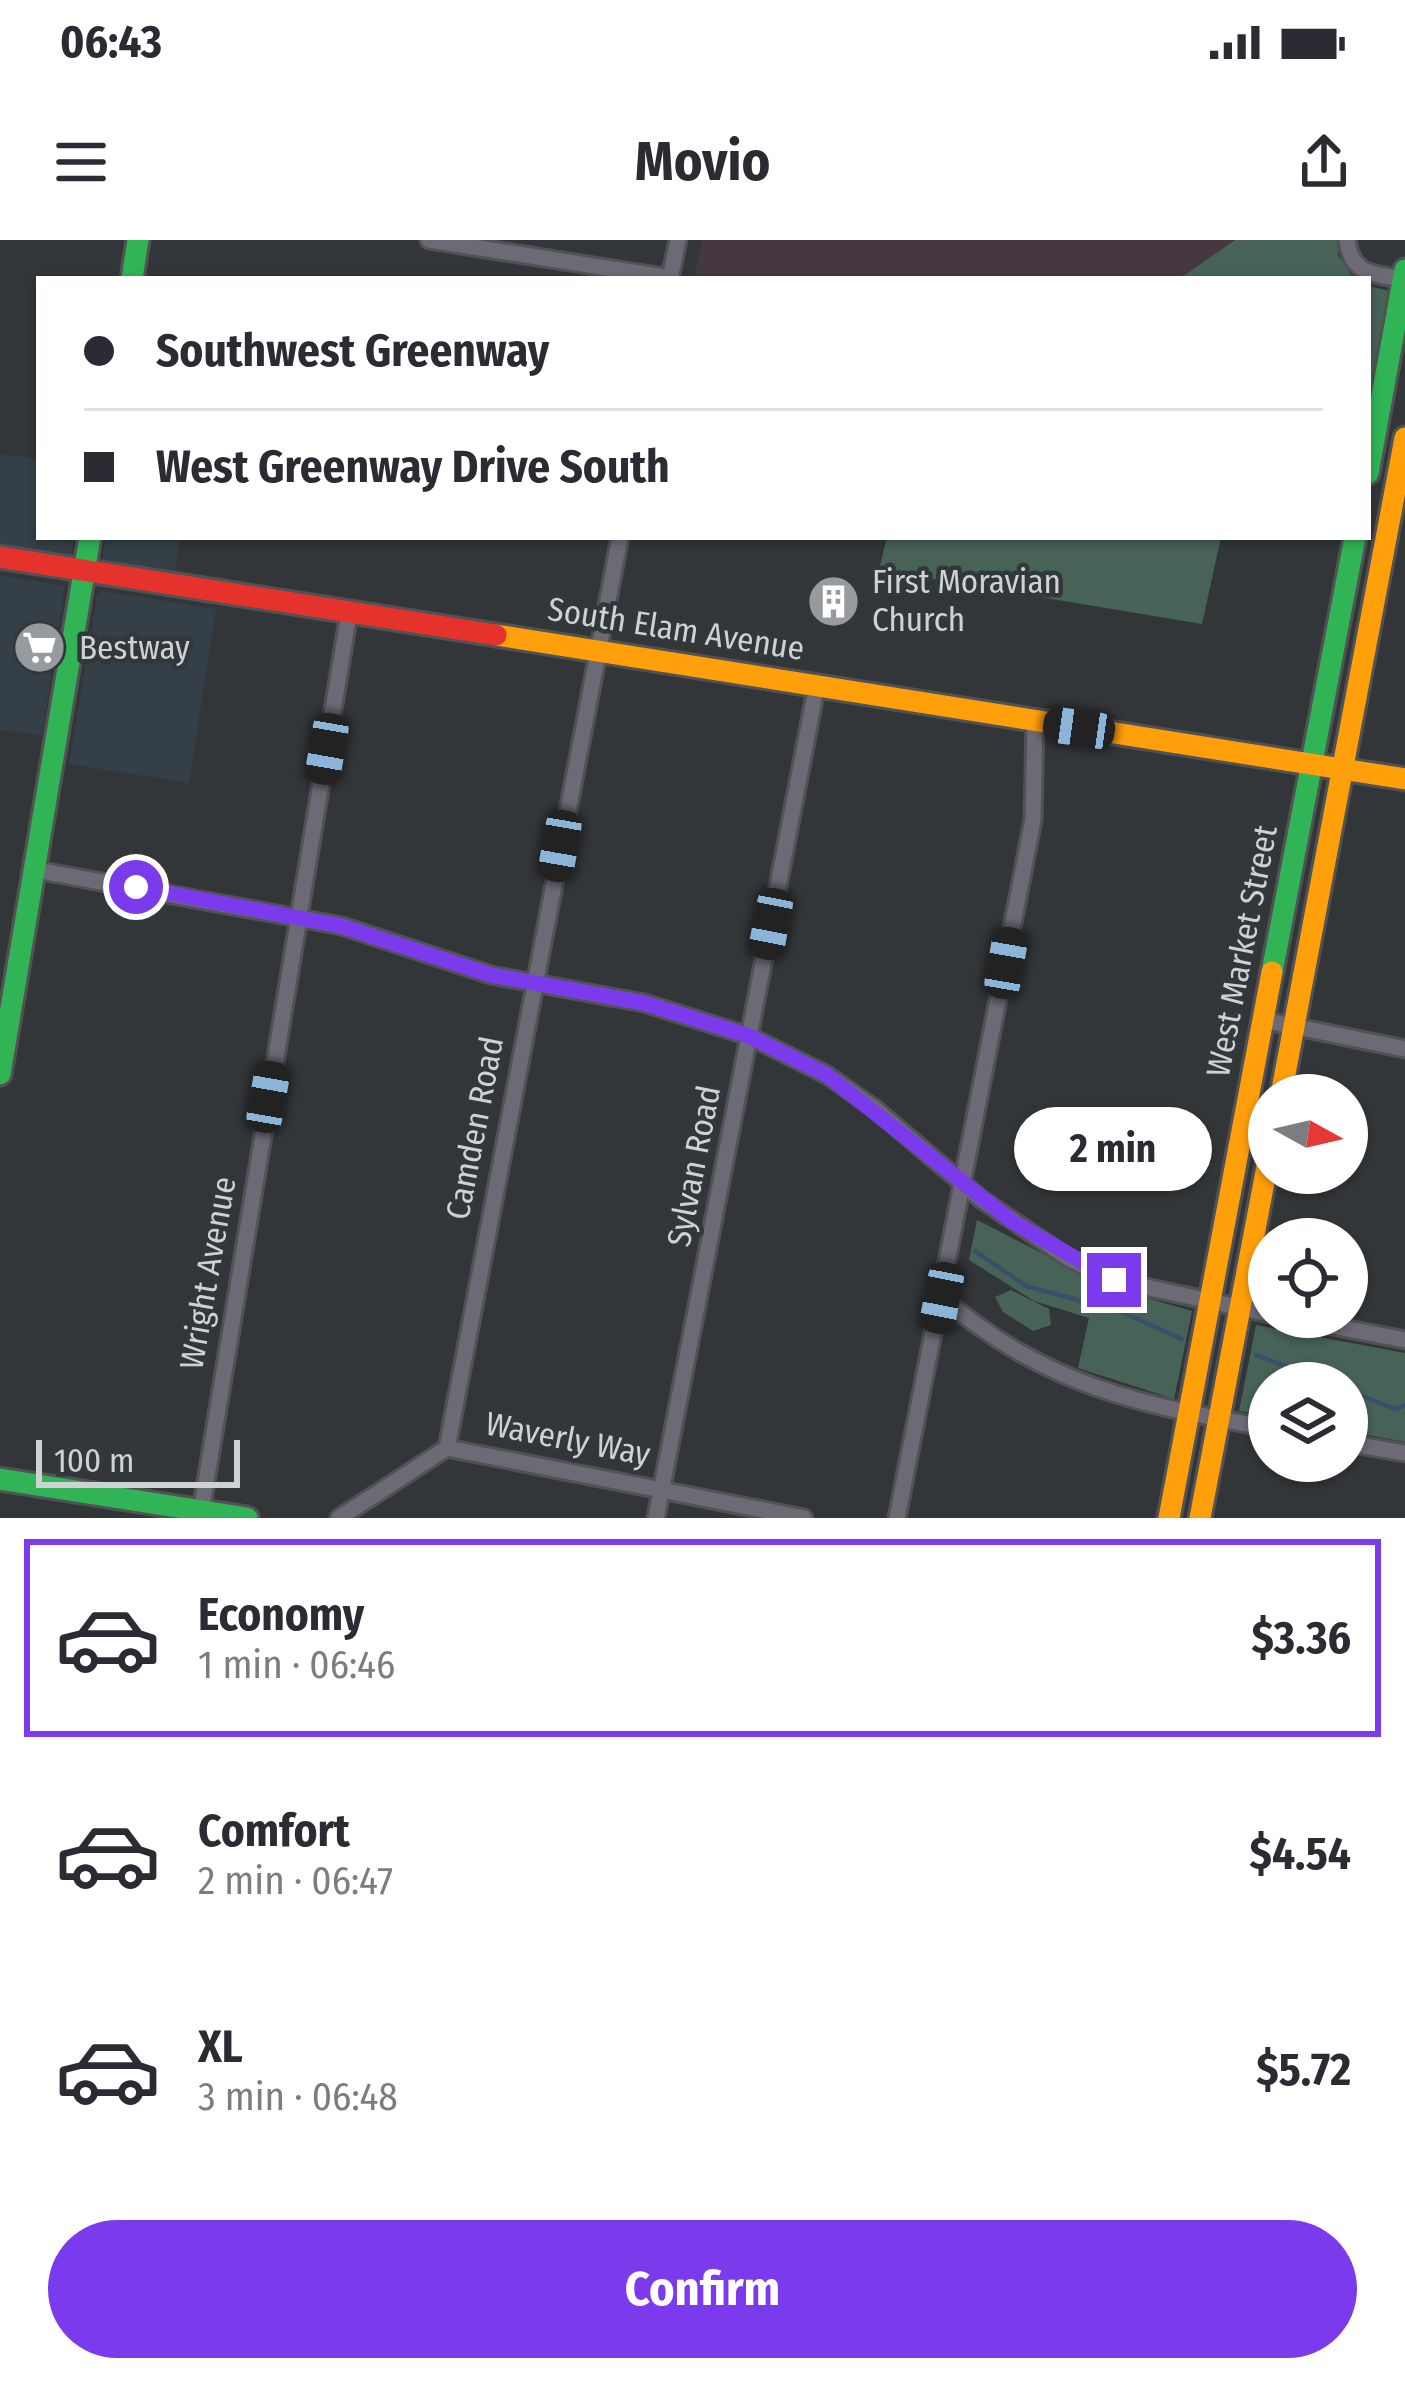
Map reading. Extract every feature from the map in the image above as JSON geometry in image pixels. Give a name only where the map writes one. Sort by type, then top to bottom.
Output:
[{"type":"street","points":[[133,276],[139,240]]},
{"type":"street","points":[[429,240],[651,276]]},
{"type":"street","points":[[671,276],[678,240]]},
{"type":"street","points":[[1347,240],[1352,261],[1364,273],[1404,276],[1371,456]]},
{"type":"street","name":"West Market Street","points":[[1285,1074],[1405,438]]},
{"type":"street","points":[[0,1074],[89,540]]},
{"type":"street","name":"Camden Road","points":[[447,1448],[619,540]]},
{"type":"street","name":"West Market Street","points":[[1168,1518],[1354,540]]},
{"type":"street","name":"South Elam Avenue","points":[[0,557],[1405,779]]},
{"type":"street","name":"Wright Avenue","points":[[201,1514],[349,613]]},
{"type":"street","name":"Sylvan Road","points":[[656,1518],[817,684]]},
{"type":"street","points":[[897,1518],[1033,820],[1035,721]]},
{"type":"street","points":[[36,870],[341,926],[491,975],[644,1003],[749,1036],[827,1075],[962,1178],[981,1199],[1068,1258],[1114,1280],[1248,1310]]},
{"type":"street","points":[[1263,1020],[1405,1049]]},
{"type":"street","points":[[1200,1518],[1262,1194]]},
{"type":"street","points":[[942,1298],[1053,1372],[1144,1406],[1248,1424]]},
{"type":"street","points":[[1368,1333],[1405,1340]]},
{"type":"street","points":[[1368,1447],[1405,1453]]},
{"type":"street","name":"Waverly Way","points":[[339,1518],[447,1448],[804,1518]]},
{"type":"street","points":[[0,1479],[247,1518]]},
{"type":"shaded area","points":[[702,240],[1235,240],[1183,276],[695,276]]},
{"type":"shaded area","points":[[0,454],[36,459],[36,540],[74,540],[71,556],[0,544]]},
{"type":"shaded area","points":[[106,540],[180,540],[175,572],[102,561]]},
{"type":"shaded area","points":[[0,575],[65,586],[42,736],[0,730]]},
{"type":"shaded area","points":[[103,591],[216,609],[189,783],[69,764],[97,596]]},
{"type":"green space","points":[[1235,240],[1338,240],[1338,255],[1352,276],[1183,276]]},
{"type":"green space","points":[[1371,287],[1386,290],[1392,300],[1371,413]]},
{"type":"green space","points":[[886,540],[1220,540],[1202,624],[879,570]]},
{"type":"green space","points":[[977,1220],[1108,1287],[1192,1311],[1174,1399],[1078,1368],[1089,1318],[1034,1301],[969,1260]]},
{"type":"green space","points":[[1011,1290],[1049,1309],[1051,1325],[1033,1331],[1003,1312],[995,1297]]},
{"type":"green space","points":[[1253,1338],[1325,1338],[1405,1353],[1405,1442],[1368,1435],[1368,1362],[1249,1362]]},
{"type":"green space","points":[[1248,1365],[1248,1412],[1239,1411]]},
{"type":"waterway","points":[[975,1251],[1026,1286],[1122,1312],[1182,1339]]},
{"type":"waterway","points":[[1256,1355],[1274,1362]]},
{"type":"waterway","points":[[1368,1398],[1395,1409],[1405,1405]]},
{"type":"traffic: fast","points":[[132,276],[138,240]]},
{"type":"traffic: fast","points":[[1371,457],[1405,270]]},
{"type":"traffic: fast","points":[[0,1074],[89,540]]},
{"type":"traffic: fast","points":[[1272,972],[1354,540]]},
{"type":"traffic: fast","points":[[0,1479],[247,1518]]},
{"type":"traffic: slow","points":[[1285,1074],[1405,438]]},
{"type":"traffic: slow","points":[[496,635],[1405,779]]},
{"type":"traffic: slow","points":[[1169,1518],[1272,972]]},
{"type":"traffic: slow","points":[[1200,1518],[1262,1194]]},
{"type":"traffic: jam","points":[[0,557],[496,635]]},
{"type":"place","name":"First Moravian Church","points":[[833,601]]},
{"type":"place","name":"Bestway","points":[[40,648]]},
{"type":"route","points":[[136,887],[266,908],[341,926],[491,975],[644,1003],[749,1036],[827,1075],[1013,1222],[1068,1258],[1114,1280]]}]
